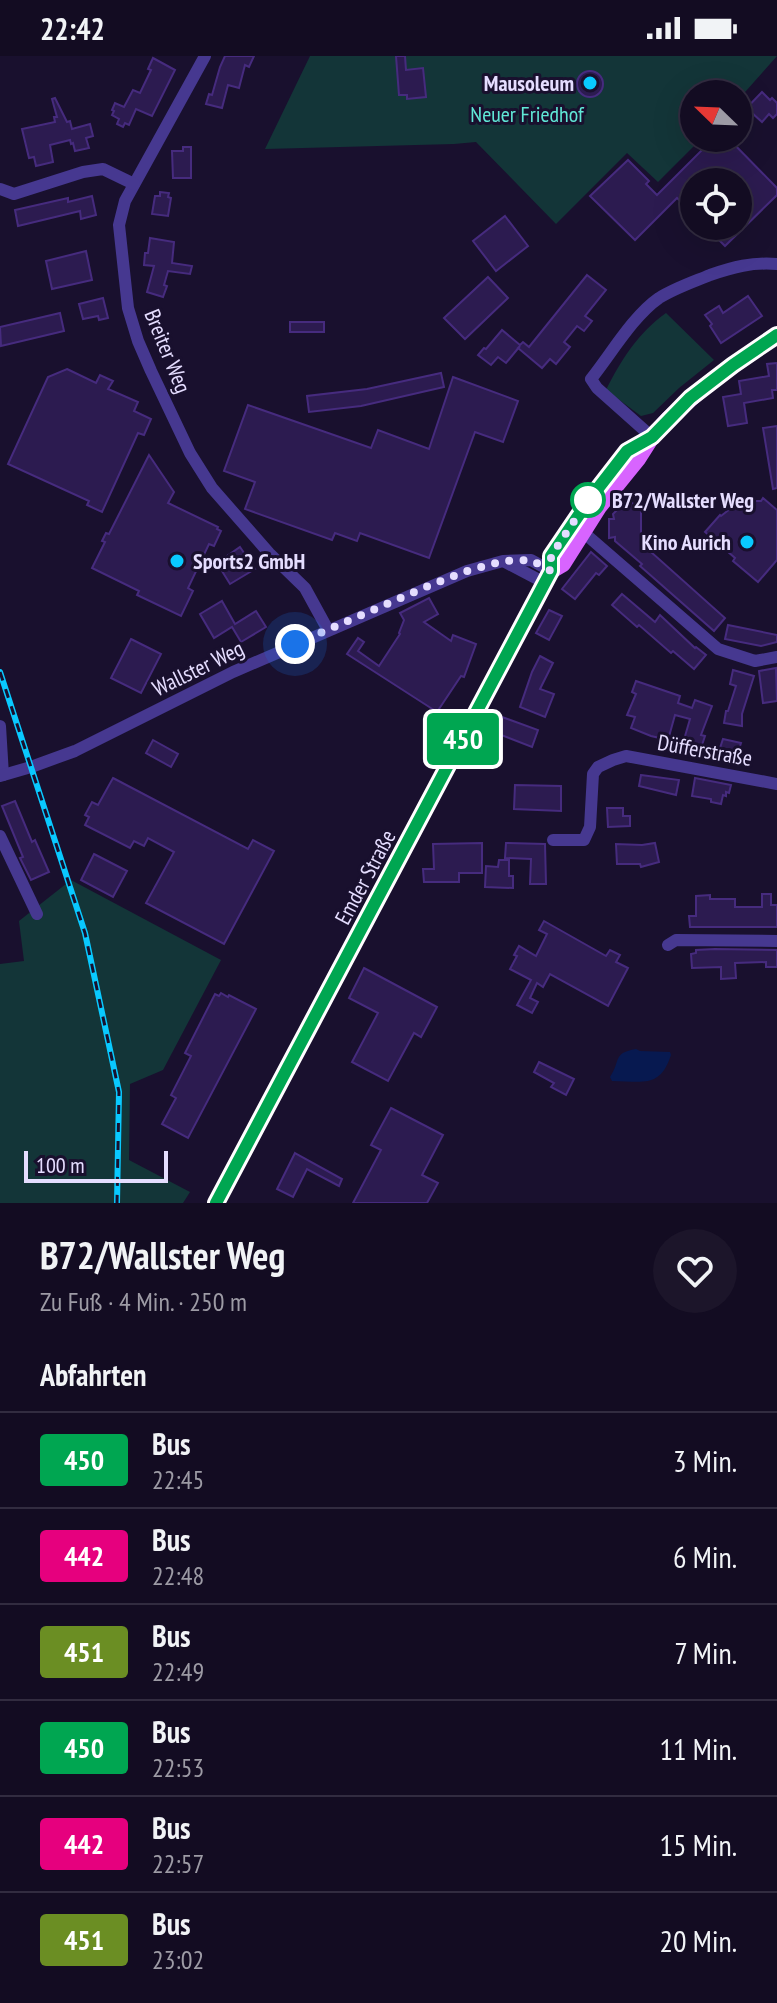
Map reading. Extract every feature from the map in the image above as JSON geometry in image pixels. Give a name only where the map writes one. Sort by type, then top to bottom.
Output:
[{"type":"main road","name":"Emder Straße","points":[[548,577],[563,564],[599,507],[652,437],[690,398],[777,335]]},
{"type":"main road","name":"Emder Straße","points":[[216,1203],[548,577],[551,556],[627,451],[652,437]]},
{"type":"street","name":"Breiter Weg","points":[[205,56],[125,201],[119,225],[128,308],[149,368],[190,453],[212,488],[269,553],[305,588],[328,630]]},
{"type":"street","points":[[0,189],[14,194],[83,172],[103,169],[134,184]]},
{"type":"street","points":[[652,437],[591,379],[635,322],[656,300],[672,290],[743,264],[777,264]]},
{"type":"street","points":[[583,532],[718,649],[755,661],[777,657]]},
{"type":"street","name":"Wallster Weg","points":[[1,776],[75,751],[220,678],[467,571],[503,561],[548,577]]},
{"type":"street","points":[[0,726],[1,776]]},
{"type":"street","name":"Düfferstraße","points":[[553,840],[584,840],[590,827],[593,774],[598,767],[626,756],[777,784]]},
{"type":"street","points":[[0,836],[37,914]]},
{"type":"street","points":[[668,945],[676,940],[777,941]]},
{"type":"green space","name":"Neuer Friedhof","points":[[310,56],[777,56],[752,84],[752,80],[680,80],[680,152],[688,152],[658,182],[627,153],[556,224],[476,142],[265,149]]},
{"type":"green space","points":[[666,313],[714,360],[653,413],[641,416],[606,390],[631,348]]},
{"type":"green space","points":[[71,880],[221,960],[163,1070],[130,1084],[129,1160],[190,1192],[183,1203],[0,1203],[0,964],[24,961],[19,921]]},
{"type":"shaded area","points":[[636,1049],[670,1052],[671,1055],[667,1066],[649,1081],[612,1081],[610,1077],[620,1055]]},
{"type":"building","points":[[225,56],[254,56],[249,67],[245,65],[239,88],[228,85],[222,108],[206,104]]},
{"type":"building","points":[[396,56],[405,56],[406,70],[423,68],[426,97],[407,99],[407,95],[399,95]]},
{"type":"building","points":[[153,58],[175,70],[152,116],[136,109],[129,125],[125,123],[123,127],[117,124],[119,119],[112,115],[115,103],[124,107],[133,90],[140,93]]},
{"type":"building","name":"Mausoleum","points":[[590,71],[599,75],[603,84],[599,93],[590,97],[581,93],[577,84],[581,75]]},
{"type":"building","points":[[762,92],[777,103],[777,114],[773,118],[769,114],[762,122],[752,113],[752,102]]},
{"type":"building","points":[[55,98],[72,129],[90,124],[93,136],[86,138],[89,148],[75,151],[70,140],[50,145],[53,162],[36,166],[34,157],[29,158],[22,129],[55,122],[54,117],[57,117],[52,99]]},
{"type":"building","points":[[183,147],[191,147],[191,178],[173,178],[172,151],[183,151]]},
{"type":"building","points":[[700,152],[742,152],[777,188],[777,195],[752,220],[752,168],[684,168]]},
{"type":"building","points":[[628,160],[649,181],[646,184],[657,195],[680,172],[680,201],[677,198],[635,240],[590,196]]},
{"type":"building","points":[[160,192],[169,193],[168,197],[171,198],[168,216],[152,214],[155,196],[160,196]]},
{"type":"building","points":[[92,196],[96,215],[81,219],[80,211],[18,226],[15,210]]},
{"type":"building","points":[[505,216],[528,246],[496,271],[473,241]]},
{"type":"building","points":[[150,238],[174,242],[172,263],[192,266],[190,274],[168,271],[163,297],[147,292],[154,266],[144,265]]},
{"type":"building","points":[[86,251],[92,280],[52,289],[46,261]]},
{"type":"building","points":[[587,275],[606,290],[585,316],[592,321],[584,331],[577,326],[564,342],[570,347],[556,364],[550,359],[542,368],[518,348],[506,363],[498,357],[491,365],[478,355],[502,330],[520,345],[523,342],[529,347]]},
{"type":"building","points":[[488,277],[508,298],[465,339],[444,318]]},
{"type":"building","points":[[748,296],[762,316],[721,343],[705,315],[719,306],[723,313]]},
{"type":"building","points":[[103,298],[108,318],[83,319],[79,304]]},
{"type":"building","points":[[60,313],[64,331],[1,346],[0,327]]},
{"type":"building","points":[[290,322],[324,322],[324,332],[290,332]]},
{"type":"building","points":[[777,363],[777,390],[772,390],[773,398],[744,403],[747,423],[728,426],[723,397],[741,394],[739,381],[769,376],[767,364]]},
{"type":"building","points":[[67,369],[96,383],[100,375],[113,381],[108,389],[138,402],[134,411],[151,419],[144,435],[138,433],[102,512],[87,505],[89,501],[8,464],[48,377]]},
{"type":"building","points":[[441,373],[444,387],[361,406],[309,412],[307,396],[367,389]]},
{"type":"building","points":[[453,377],[518,401],[503,442],[475,432],[429,558],[360,533],[357,541],[335,533],[332,540],[245,509],[255,482],[224,471],[248,405],[371,448],[378,430],[429,449]]},
{"type":"building","points":[[777,426],[777,488],[773,489],[763,428]]},
{"type":"building","points":[[149,455],[174,492],[168,503],[221,531],[214,546],[209,544],[188,588],[193,591],[181,616],[137,595],[139,591],[92,568],[105,542],[102,541],[106,533],[109,534]]},
{"type":"building","name":"Kino Aurich","points":[[763,498],[777,510],[777,560],[758,582],[705,532],[720,515],[735,505],[761,501]]},
{"type":"building","points":[[631,502],[641,510],[641,533],[647,538],[642,544],[725,618],[714,631],[640,566],[642,564],[615,541],[615,537],[609,538],[609,519],[614,519],[613,514],[624,503]]},
{"type":"building","points":[[240,547],[255,569],[230,584],[217,563]]},
{"type":"building","points":[[591,552],[607,566],[599,575],[596,573],[575,599],[562,589]]},
{"type":"building","points":[[622,594],[655,622],[660,615],[706,655],[694,669],[612,605]]},
{"type":"building","points":[[429,598],[438,614],[424,622],[451,641],[453,635],[476,644],[464,677],[461,676],[437,712],[347,654],[358,638],[364,642],[358,651],[379,666],[400,634],[404,620],[400,613]]},
{"type":"building","points":[[222,601],[235,624],[256,611],[266,627],[241,642],[232,627],[214,638],[200,614]]},
{"type":"building","points":[[549,610],[562,616],[549,640],[536,633]]},
{"type":"building","points":[[728,625],[777,635],[777,642],[761,646],[725,639]]},
{"type":"building","points":[[131,639],[161,654],[141,693],[111,678]]},
{"type":"building","points":[[540,656],[553,663],[540,689],[554,694],[545,717],[520,707]]},
{"type":"building","points":[[776,668],[777,701],[763,703],[759,671]]},
{"type":"building","points":[[733,670],[754,676],[742,714],[742,726],[724,723],[736,686],[730,684]]},
{"type":"building","points":[[636,681],[680,696],[678,703],[692,708],[695,700],[712,706],[701,735],[705,736],[699,754],[681,750],[690,719],[675,715],[668,740],[631,728],[635,717],[627,715],[636,694],[632,692]]},
{"type":"building","points":[[502,717],[538,730],[532,747],[496,733]]},
{"type":"building","points":[[723,739],[741,743],[735,761],[717,757]]},
{"type":"building","points":[[153,740],[178,754],[171,767],[146,753]]},
{"type":"building","points":[[641,775],[679,780],[676,795],[639,786]]},
{"type":"building","points":[[113,778],[248,849],[253,840],[274,851],[224,944],[146,903],[174,852],[148,838],[144,846],[134,841],[130,848],[85,825],[89,817],[85,815],[92,802],[98,805]]},
{"type":"building","points":[[695,778],[731,785],[729,793],[723,795],[721,804],[692,796]]},
{"type":"building","points":[[515,785],[561,786],[561,811],[514,809]]},
{"type":"building","points":[[15,801],[49,872],[31,880],[2,806]]},
{"type":"building","points":[[607,808],[623,808],[623,816],[630,816],[630,826],[608,827]]},
{"type":"building","points":[[482,843],[482,873],[459,873],[459,882],[424,882],[423,869],[434,869],[433,844]]},
{"type":"building","points":[[506,843],[545,844],[546,884],[530,884],[531,859],[505,858]]},
{"type":"building","points":[[655,843],[659,862],[641,867],[640,864],[617,864],[616,844]]},
{"type":"building","points":[[94,854],[127,871],[113,897],[81,880]]},
{"type":"building","points":[[499,860],[509,860],[513,888],[485,887],[486,866],[498,867]]},
{"type":"building","points":[[762,894],[771,894],[771,905],[777,905],[777,927],[690,927],[689,916],[696,916],[696,896],[735,899],[735,907],[762,907]]},
{"type":"building","points":[[544,921],[606,956],[610,950],[620,955],[616,962],[628,968],[608,1006],[550,974],[543,987],[537,983],[530,998],[538,1002],[532,1013],[517,1005],[531,980],[510,969],[517,956],[514,955],[519,946],[536,956],[547,934],[539,930]]},
{"type":"building","points":[[696,950],[777,950],[777,967],[766,967],[766,962],[735,963],[736,978],[721,979],[721,967],[692,968],[691,954]]},
{"type":"building","points":[[364,968],[437,1007],[421,1037],[414,1033],[388,1081],[352,1062],[378,1013],[349,998]]},
{"type":"building","points":[[221,993],[256,1009],[188,1138],[162,1124],[176,1098],[171,1095],[191,1056],[185,1053],[215,994],[219,996]]},
{"type":"building","points":[[539,1062],[574,1079],[566,1095],[551,1087],[554,1083],[534,1072]]},
{"type":"building","points":[[391,1108],[443,1135],[422,1175],[438,1183],[427,1203],[353,1203],[381,1150],[371,1145]]},
{"type":"building","points":[[295,1153],[342,1179],[339,1186],[307,1169],[293,1197],[277,1189]]},
{"type":"railway","points":[[0,672],[85,933],[119,1092],[117,1203]]},
{"type":"bus line","name":"450","points":[[216,1203],[551,571],[551,556],[627,451],[652,437],[690,398],[777,335]]},
{"type":"place","name":"Mausoleum","points":[[590,83]]},
{"type":"place","name":"B72/Wallster Weg","points":[[588,500]]},
{"type":"place","name":"Kino Aurich","points":[[747,542]]},
{"type":"place","name":"Sports2 GmbH","points":[[177,561]]},
{"type":"route","points":[[295,644],[467,571],[503,561],[531,560],[551,571],[551,556],[588,500]]}]
